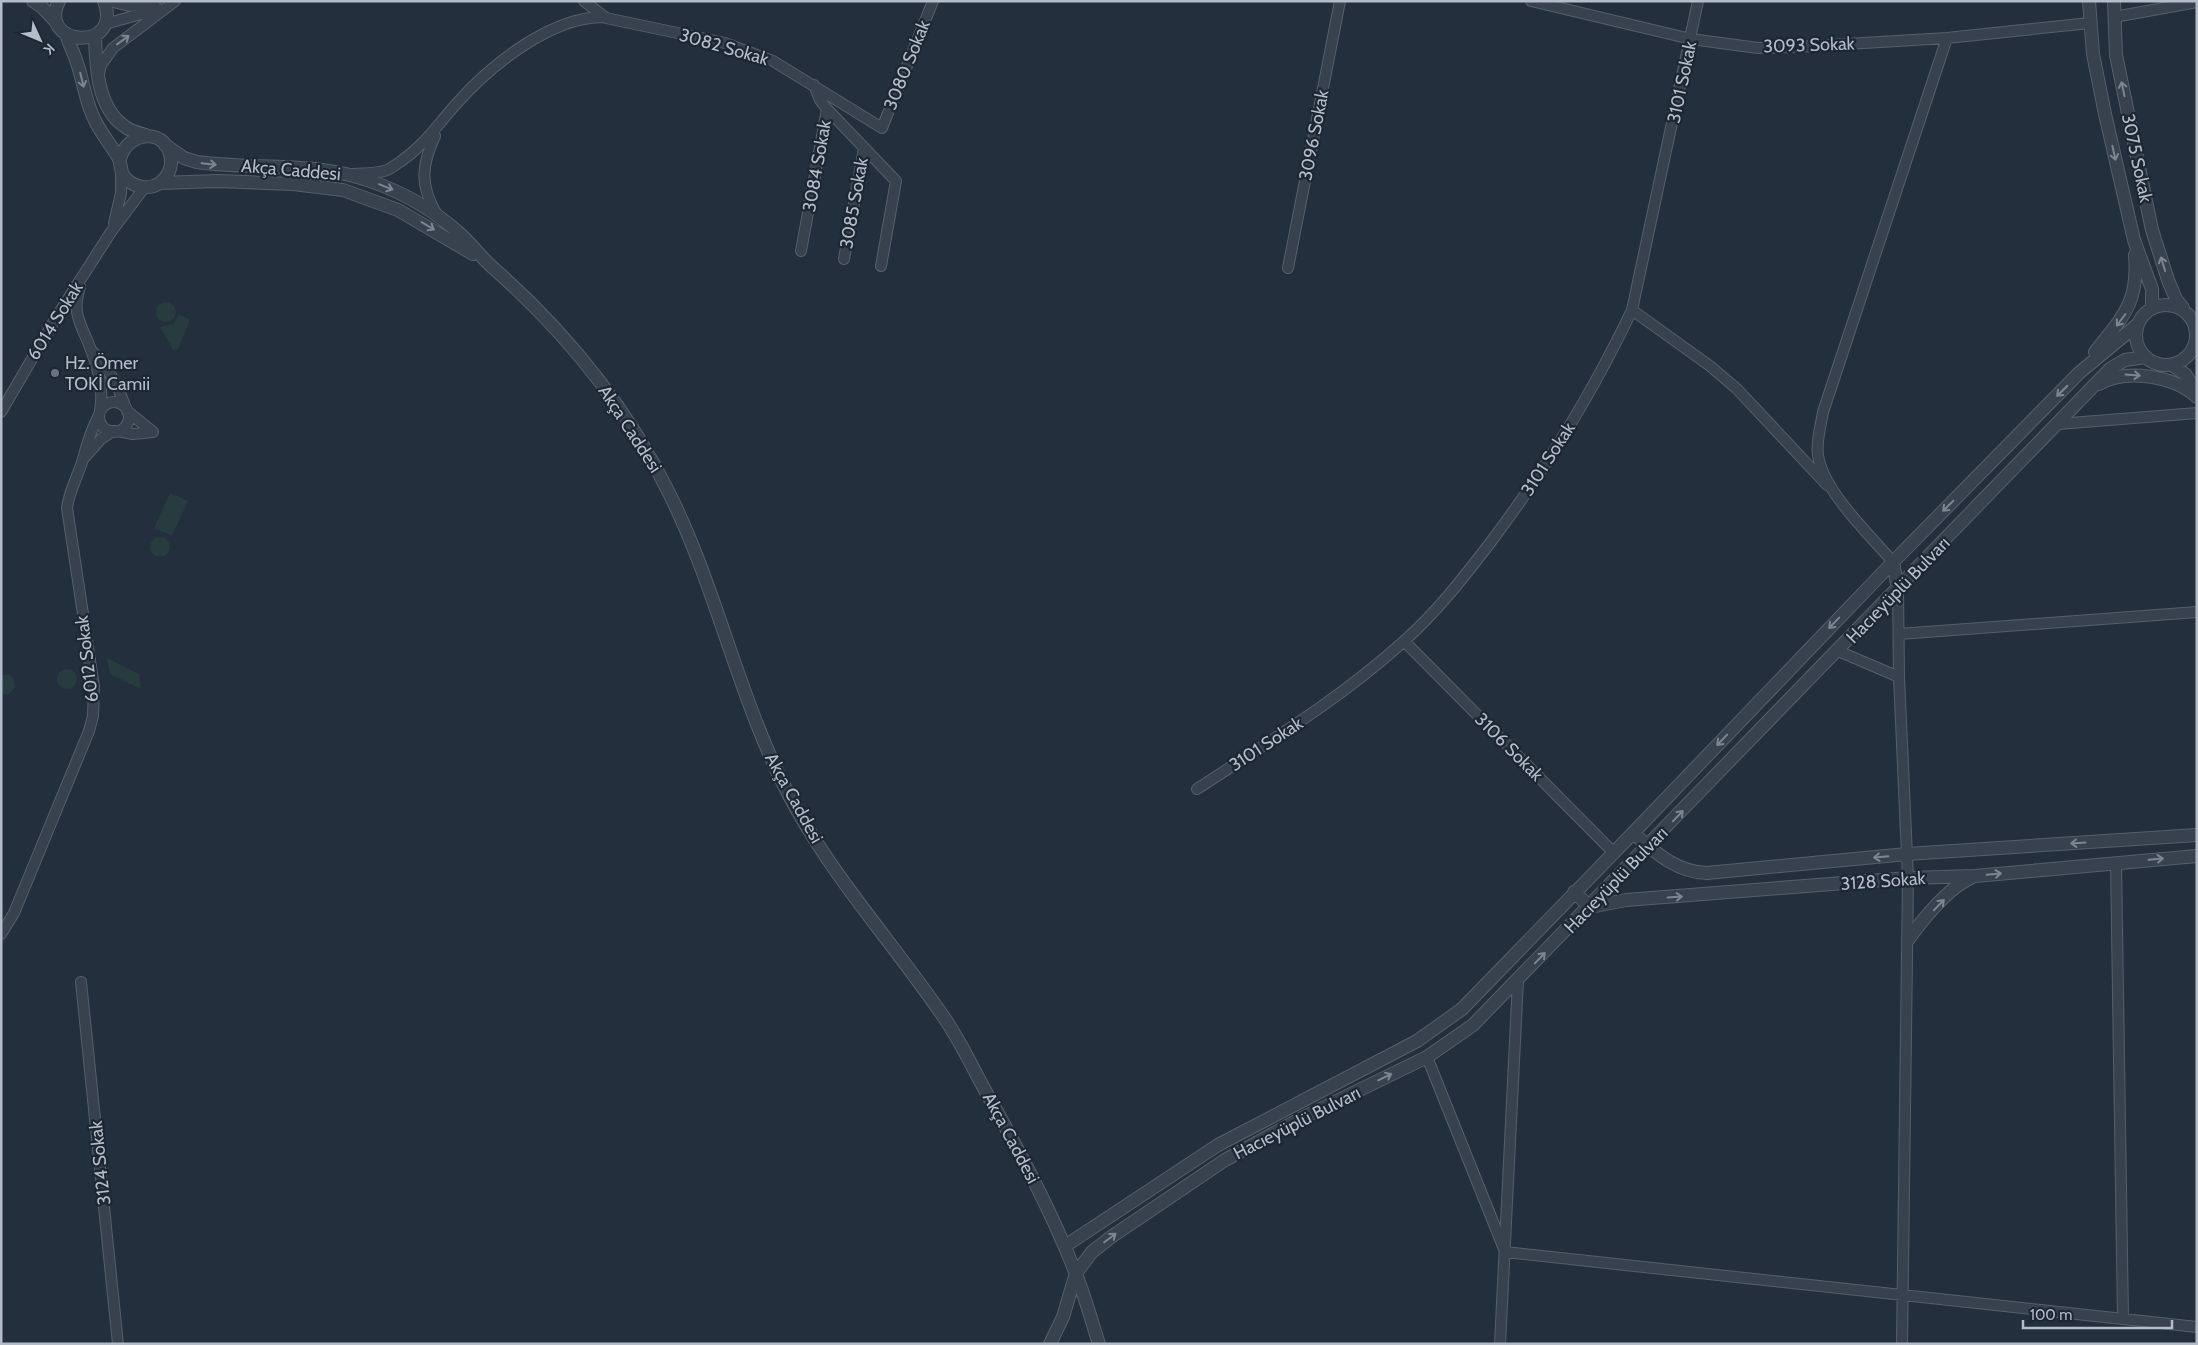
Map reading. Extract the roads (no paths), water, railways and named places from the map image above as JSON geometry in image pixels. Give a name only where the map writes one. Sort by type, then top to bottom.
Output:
[{"type":"street","points":[[33,1],[42,7],[66,34],[92,113],[129,182],[144,188]]},
{"type":"street","points":[[57,23],[55,14],[59,1]]},
{"type":"street","points":[[104,1],[106,8],[105,24]]},
{"type":"street","points":[[109,1],[130,6],[155,1]]},
{"type":"street","points":[[66,34],[80,40],[94,36],[105,24],[152,13],[175,1]]},
{"type":"street","points":[[98,80],[101,65],[113,48],[175,1]]},
{"type":"street","name":"3082 Sokak","points":[[584,1],[606,18],[725,44],[773,61],[882,128]]},
{"type":"street","name":"3080 Sokak","points":[[882,128],[933,1]]},
{"type":"street","name":"3096 Sokak","points":[[1288,268],[1340,1]]},
{"type":"street","name":"3093 Sokak","points":[[1532,1],[1691,39],[1767,48],[1947,38],[2090,23]]},
{"type":"street","name":"3101 Sokak","points":[[1197,789],[1307,717],[1358,680],[1404,641],[1471,568],[1514,512],[1583,404],[1611,354],[1632,310],[1698,1]]},
{"type":"street","name":"3075 Sokak","points":[[2089,1],[2093,54],[2105,114],[2134,240],[2152,289],[2152,308]]},
{"type":"street","name":"3075 Sokak","points":[[2114,1],[2116,55],[2152,230],[2168,280],[2176,299],[2183,308]]},
{"type":"street","points":[[2114,17],[2197,2]]},
{"type":"street","points":[[347,174],[388,170],[423,144],[457,102],[478,82],[521,48],[554,29],[573,21],[584,18],[606,18]]},
{"type":"street","name":"Akça Caddesi","points":[[94,36],[98,80],[107,104],[115,118],[131,130],[151,136],[184,158],[197,162],[303,168],[347,174],[416,200],[459,233],[484,260],[535,308],[583,360],[622,412],[650,456],[671,496],[688,536],[771,762],[794,804],[829,860],[945,1018],[1011,1136],[1065,1246],[1076,1273],[1099,1344]]},
{"type":"street","points":[[1831,489],[1818,454],[1823,412],[1947,38]]},
{"type":"street","name":"3084 Sokak","points":[[801,251],[827,109],[820,100],[813,84]]},
{"type":"street","points":[[827,109],[896,181],[881,266]]},
{"type":"street","points":[[438,216],[430,202],[425,186],[424,166],[428,150],[440,124]]},
{"type":"street","points":[[120,163],[122,151],[134,139],[151,136]]},
{"type":"street","points":[[160,183],[170,170],[172,161],[165,145]]},
{"type":"street","name":"3085 Sokak","points":[[844,259],[864,148]]},
{"type":"street","name":"6014 Sokak","points":[[111,232],[121,193],[120,163]]},
{"type":"street","name":"Akça Caddesi","points":[[144,188],[160,183],[218,181],[293,184],[343,190],[398,210],[484,260]]},
{"type":"street","name":"6014 Sokak","points":[[1,412],[57,316],[111,232],[144,188]]},
{"type":"street","points":[[2079,373],[2129,306],[2136,280],[2134,240]]},
{"type":"street","name":"6012 Sokak","points":[[1,934],[14,913],[89,731],[93,716],[94,686],[67,520],[68,498],[83,459],[90,433],[100,412],[102,387],[91,350],[76,313],[76,301],[86,272]]},
{"type":"street","points":[[2166,304],[2183,308],[2195,324],[2196,346],[2187,357],[2172,364],[2162,365],[2146,357],[2137,342],[2138,324],[2142,316],[2152,308],[2166,304]]},
{"type":"street","points":[[1632,310],[1710,366],[1737,389],[1831,489],[1892,562],[1898,589],[1899,677],[1908,878],[1902,1344]]},
{"type":"street","name":"Hacıeyüplü Bulvarı","points":[[1065,1246],[1218,1145],[1417,1041],[1462,1009],[1892,562],[2079,373],[2138,324]]},
{"type":"street","name":"6012 Sokak","points":[[83,459],[102,439],[116,431],[128,420],[128,411],[117,385],[102,361],[91,350]]},
{"type":"street","name":"Hacıeyüplü Bulvarı","points":[[1050,1344],[1063,1317],[1076,1273],[1092,1252],[1111,1237],[1225,1160],[1300,1119],[1427,1057],[1473,1025],[1590,907],[2114,366],[2125,360],[2146,357]]},
{"type":"street","points":[[2172,364],[2184,374],[2197,395]]},
{"type":"street","points":[[2089,392],[2108,379],[2131,375],[2172,382],[2197,395]]},
{"type":"street","points":[[117,402],[128,411],[153,432],[133,434],[104,428],[101,424],[100,412],[107,403],[117,402]]},
{"type":"street","points":[[2058,424],[2197,413]]},
{"type":"street","points":[[1899,634],[2197,612]]},
{"type":"street","name":"3106 Sokak","points":[[1404,641],[1614,852]]},
{"type":"street","points":[[1838,651],[1899,677]]},
{"type":"street","name":"3128 Sokak","points":[[1633,833],[1682,869],[1701,872],[1907,854],[2197,835]]},
{"type":"street","points":[[2114,841],[2116,863],[2123,1319]]},
{"type":"street","name":"3128 Sokak","points":[[1590,907],[1626,900],[1908,878],[1975,876],[2197,856]]},
{"type":"street","points":[[1908,940],[1921,923],[1956,887],[1975,876]]},
{"type":"street","points":[[1574,892],[1590,907]]},
{"type":"street","points":[[1500,1344],[1518,980]]},
{"type":"street","name":"3124 Sokak","points":[[81,982],[118,1344]]},
{"type":"street","points":[[1427,1057],[1505,1252]]},
{"type":"street","points":[[1218,1145],[1225,1160]]},
{"type":"street","points":[[1505,1252],[2197,1327]]},
{"type":"place","name":"Hz. Ömer TOKİ Camii","points":[[55,373]]}]
